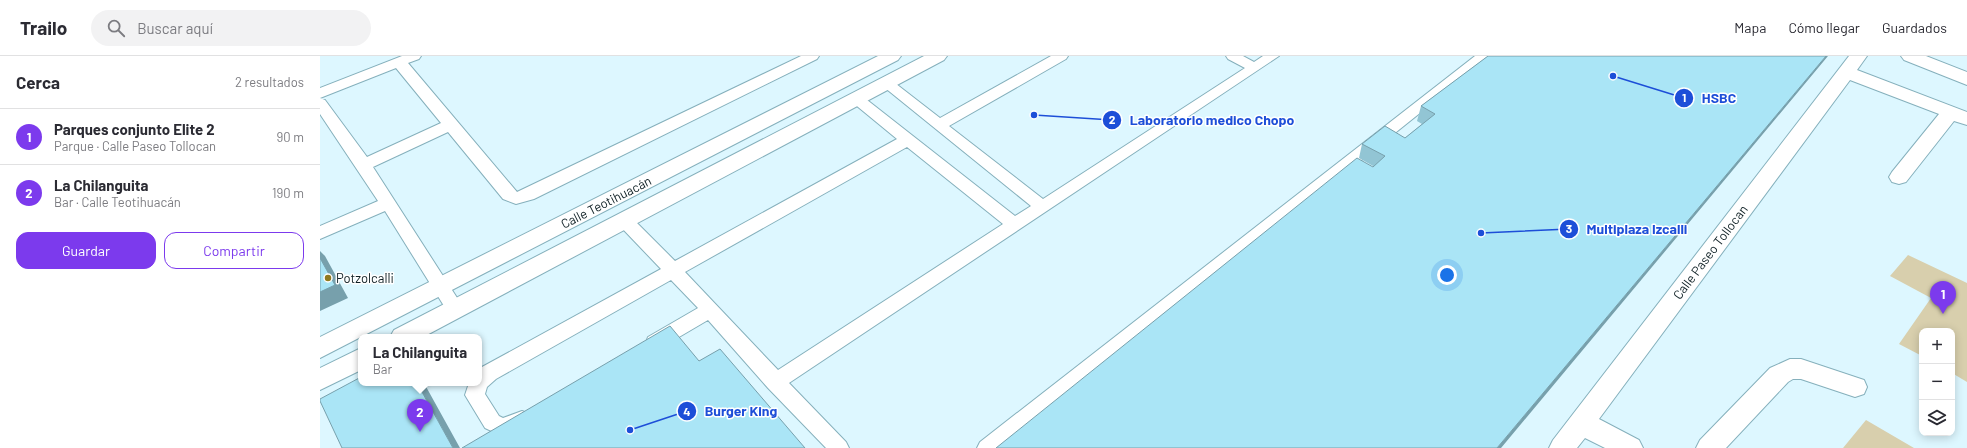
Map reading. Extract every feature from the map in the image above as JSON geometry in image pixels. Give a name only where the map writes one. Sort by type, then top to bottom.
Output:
[{"type":"street","name":"Calle Teotihuacán","points":[[320,348],[892,56]]},
{"type":"street","name":"Calle Teotihuacán","points":[[408,334],[938,56]]},
{"type":"street","points":[[1910,56],[1967,79]]},
{"type":"street","points":[[1945,56],[1967,66]]},
{"type":"street","points":[[1852,64],[1959,116],[1899,177]]},
{"type":"street","name":"Calle Paseo Tollocan","points":[[1562,448],[1852,64]]},
{"type":"street","points":[[320,380],[358,360]]},
{"type":"street","points":[[1709,448],[1779,375],[1790,369],[1801,369],[1855,387]]},
{"type":"street","points":[[1581,423],[1630,448]]},
{"type":"lane","points":[[320,93],[414,56]]},
{"type":"lane","points":[[399,62],[452,124],[509,195],[516,198],[528,195],[812,56]]},
{"type":"lane","points":[[939,125],[1061,56]]},
{"type":"lane","points":[[1233,56],[1254,67]]},
{"type":"lane","points":[[775,382],[1271,56]]},
{"type":"lane","points":[[987,448],[1484,56]]},
{"type":"lane","points":[[886,83],[1041,206]]},
{"type":"lane","points":[[857,98],[907,140],[1014,224]]},
{"type":"lane","points":[[320,103],[364,165],[455,309]]},
{"type":"lane","points":[[364,165],[452,124]]},
{"type":"lane","points":[[482,380],[489,373],[673,269],[907,140]]},
{"type":"lane","points":[[320,233],[388,203]]},
{"type":"lane","points":[[624,220],[673,269],[775,382],[839,448]]},
{"type":"lane","points":[[642,350],[710,310]]},
{"type":"lane","points":[[478,386],[475,396],[492,422],[502,427],[518,422],[539,410]]},
{"type":"shaded area","points":[[1908,255],[1967,283],[1967,382],[1955,375],[1955,328],[1919,328],[1919,354],[1899,344],[1931,298],[1890,276]]},
{"type":"shaded area","points":[[1866,420],[1914,448],[1843,448]]},
{"type":"building","points":[[1488,56],[1826,56],[1497,448],[996,448],[1357,158],[1373,167],[1385,156],[1362,144],[1385,126],[1405,138],[1435,114],[1421,106]]},
{"type":"building","points":[[320,258],[335,285],[320,292]]},
{"type":"building","points":[[670,326],[699,361],[720,349],[805,448],[462,448]]},
{"type":"building","points":[[358,379],[358,386],[419,386],[453,448],[342,448],[320,399]]},
{"type":"place","name":"HSBC","points":[[1613,76]]},
{"type":"place","name":"Laboratorio medico Chopo","points":[[1034,115]]},
{"type":"place","name":"Multiplaza Izcalli","points":[[1481,233]]},
{"type":"place","name":"Potzolcalli","points":[[328,278]]},
{"type":"place","name":"Parques conjunto Elite 2","points":[[1943,314]]},
{"type":"place","name":"Burger King","points":[[630,430]]},
{"type":"place","name":"La Chilanguita","points":[[420,432]]}]
